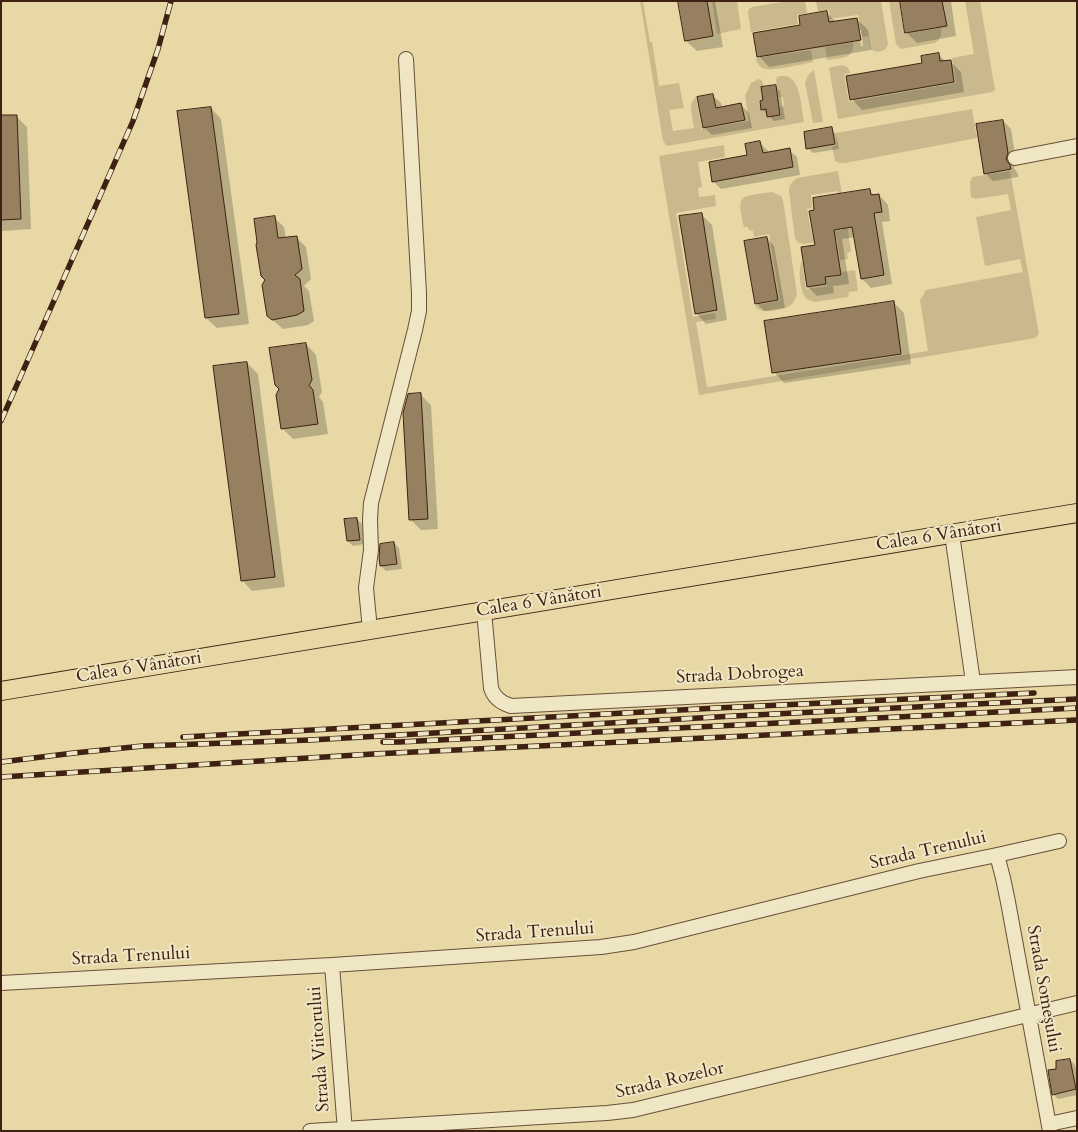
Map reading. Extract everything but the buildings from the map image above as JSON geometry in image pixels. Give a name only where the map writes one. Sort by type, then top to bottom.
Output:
[{"type":"main road","name":"Calea 6 Vânători","points":[[1,691],[1077,513]]},
{"type":"street","points":[[370,630],[366,588],[371,550],[371,502],[416,330],[419,311],[406,59]]},
{"type":"street","points":[[1015,158],[1077,146]]},
{"type":"street","points":[[952,534],[973,682]]},
{"type":"street","name":"Strada Dobrogea","points":[[484,611],[493,695],[503,704],[512,706],[1077,677]]},
{"type":"street","name":"Strada Trenului","points":[[1,983],[332,965],[602,947],[634,942],[919,871],[1060,841]]},
{"type":"street","name":"Strada Someșului","points":[[996,855],[1008,902],[1050,1127]]},
{"type":"street","name":"Strada Viitorului","points":[[332,965],[345,1130]]},
{"type":"street","name":"Strada Rozelor","points":[[310,1131],[607,1114],[633,1110],[1077,1003]]},
{"type":"street","points":[[1050,1127],[1077,1118]]},
{"type":"shaded area","points":[[640,1],[643,1],[659,86],[679,83],[684,108],[669,110],[673,131],[694,128],[691,107],[696,97],[702,129],[749,121],[745,96],[751,83],[759,79],[764,86],[761,87],[763,100],[759,101],[761,110],[766,110],[767,117],[781,115],[780,107],[784,106],[783,97],[779,97],[776,80],[777,77],[785,76],[791,78],[798,91],[804,122],[667,146],[663,141]]},
{"type":"shaded area","points":[[712,1],[737,1],[741,29],[717,34]]},
{"type":"shaded area","points":[[788,1],[805,1],[807,13],[797,15],[798,24],[751,32],[749,9]]},
{"type":"shaded area","points":[[816,1],[881,1],[888,44],[886,48],[883,51],[877,52],[870,49],[868,36],[862,37],[858,15],[830,19],[829,10],[818,11]]},
{"type":"shaded area","points":[[889,1],[899,1],[904,34],[941,28],[939,40],[935,43],[901,49],[896,44]]},
{"type":"shaded area","points":[[965,1],[980,1],[995,90],[838,119],[829,68],[835,66],[845,66],[849,70],[850,73],[844,75],[849,102],[956,83],[952,58],[974,54]]},
{"type":"shaded area","points":[[853,42],[852,52],[849,55],[827,60],[825,47]]},
{"type":"shaded area","points":[[811,50],[813,62],[782,68],[764,68],[759,65],[756,58]]},
{"type":"shaded area","points":[[814,70],[823,122],[813,123],[805,83],[808,75]]},
{"type":"shaded area","points":[[972,109],[977,138],[845,163],[835,161],[832,147],[837,145],[836,133]]},
{"type":"shaded area","points":[[724,145],[725,157],[698,162],[702,187],[698,188],[699,197],[715,195],[716,206],[676,213],[693,317],[715,313],[716,319],[696,322],[707,387],[928,351],[920,300],[926,290],[1023,272],[1020,259],[985,266],[976,217],[1011,210],[1008,194],[975,199],[971,197],[970,183],[972,177],[1010,171],[1039,334],[1035,338],[699,395],[659,156]]},
{"type":"shaded area","points":[[838,171],[843,200],[840,201],[838,191],[811,195],[812,208],[807,209],[812,235],[843,230],[840,211],[845,211],[851,252],[847,253],[848,259],[840,260],[837,239],[804,244],[799,243],[795,239],[789,191],[791,184],[797,178]]},
{"type":"shaded area","points":[[772,192],[781,196],[783,200],[797,294],[790,306],[766,311],[756,308],[756,305],[780,301],[769,234],[754,237],[753,231],[749,230],[748,227],[744,227],[741,202],[746,196]]},
{"type":"shaded area","points":[[802,261],[806,289],[827,286],[826,278],[842,276],[842,272],[855,270],[858,291],[849,292],[848,297],[815,302],[806,298],[801,286],[800,272]]},
{"type":"railway","points":[[1,421],[133,121],[158,49],[171,1]]},
{"type":"railway","points":[[183,737],[1034,693]]},
{"type":"railway","points":[[1,762],[143,746],[310,740],[1077,699]]},
{"type":"railway","points":[[383,742],[1077,708]]},
{"type":"railway","points":[[1,777],[373,754],[1077,720]]}]
